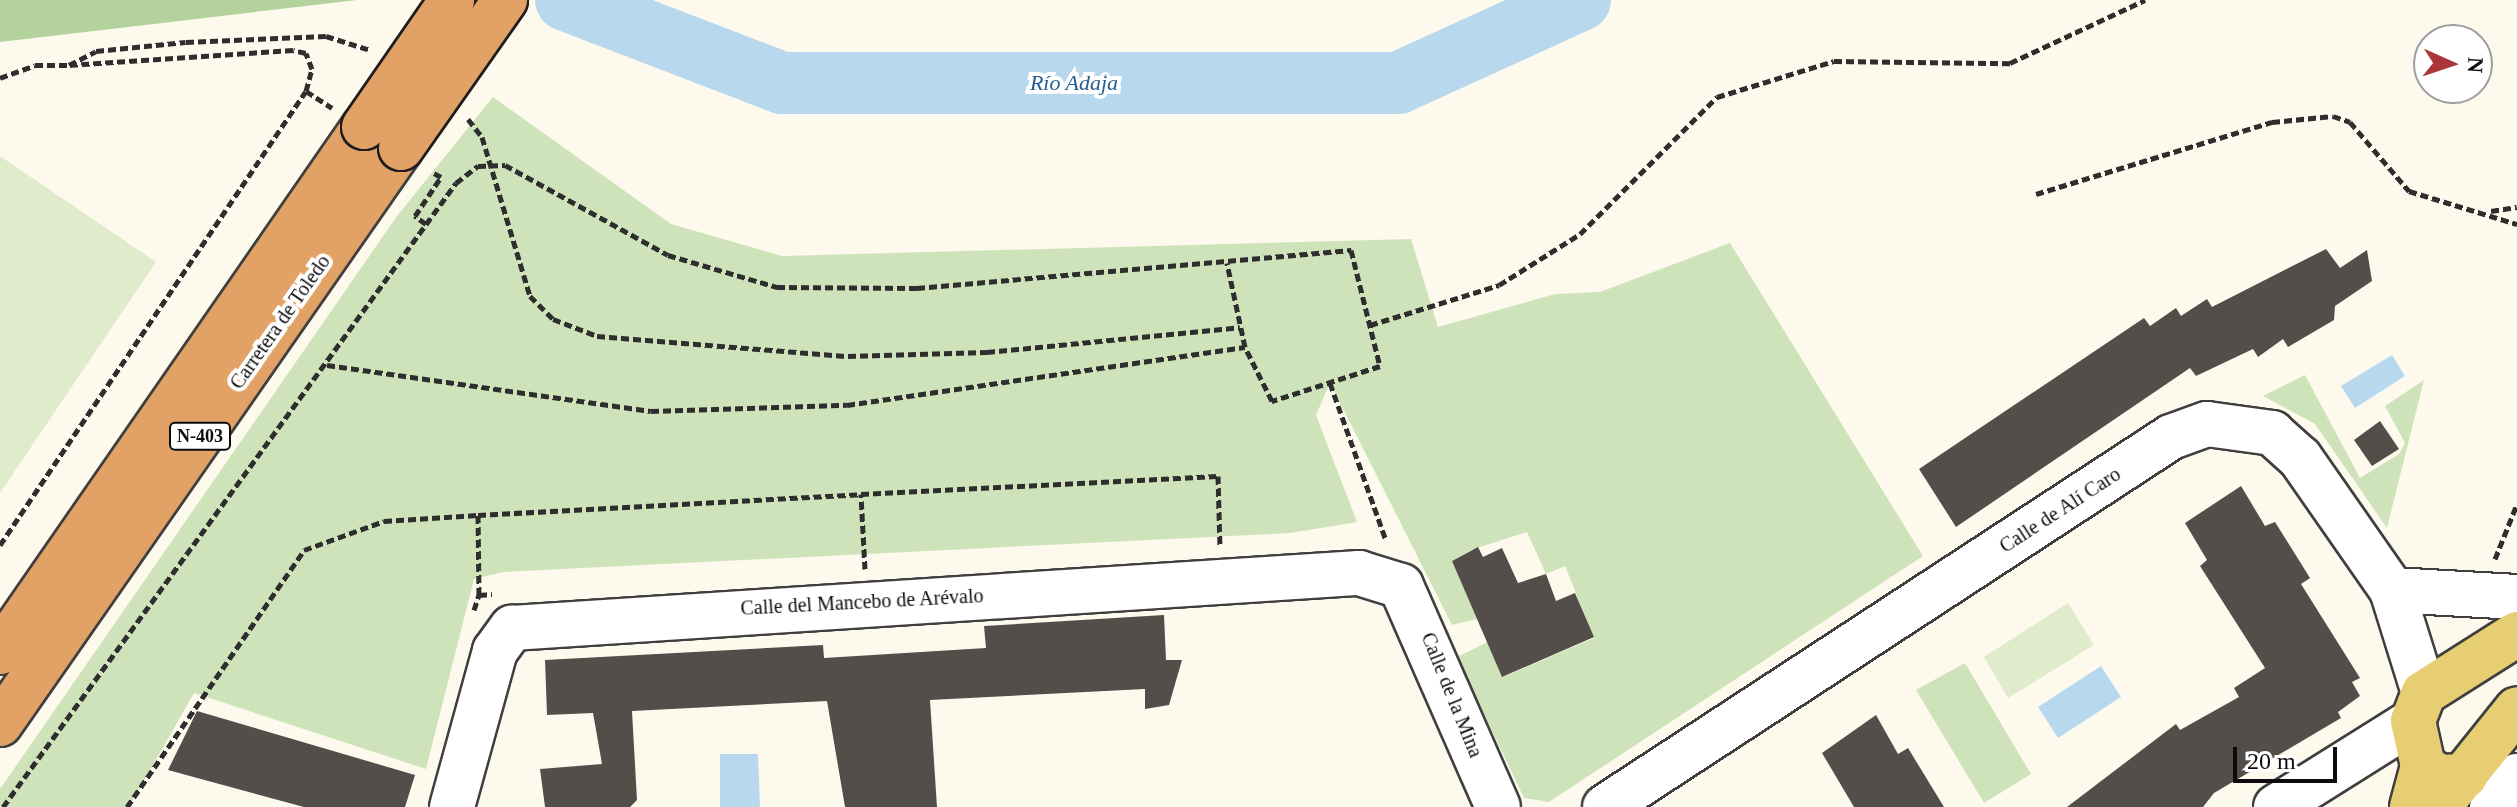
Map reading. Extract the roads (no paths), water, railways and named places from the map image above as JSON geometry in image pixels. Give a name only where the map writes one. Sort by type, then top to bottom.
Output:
[{"type":"highway","name":"Carretera de Toledo","points":[[0,724],[381,138],[452,0]]},
{"type":"highway","name":"Carretera de Toledo","points":[[0,652],[381,138],[505,0]]},
{"type":"main road","points":[[2517,634],[2477,658],[2418,707],[2418,787],[2439,777],[2465,797],[2517,709]]},
{"type":"main road","points":[[2477,658],[2517,680]]},
{"type":"street","name":"Calle de Alí Caro","points":[[1605,807],[2171,437],[2207,424],[2272,433],[2291,450],[2392,590],[2418,707]]},
{"type":"street","name":"Calle del Mancebo de Arévalo","points":[[452,807],[495,651],[512,628],[538,622],[1359,573],[1401,586]]},
{"type":"street","name":"Calle de la Mina","points":[[1401,586],[1498,807]]},
{"type":"street","points":[[2392,590],[2500,598]]},
{"type":"street","points":[[2276,807],[2418,707]]},
{"type":"street","points":[[2465,797],[2517,776]]},
{"type":"water","points":[[2392,355],[2405,376],[2355,408],[2341,386]]},
{"type":"water","points":[[2101,666],[2121,697],[2058,738],[2038,707]]},
{"type":"water","points":[[720,754],[758,754],[760,807],[720,807]]},
{"type":"waterway","name":"Río Adaja","points":[[566,0],[782,83],[1398,83],[1580,0]]}]
